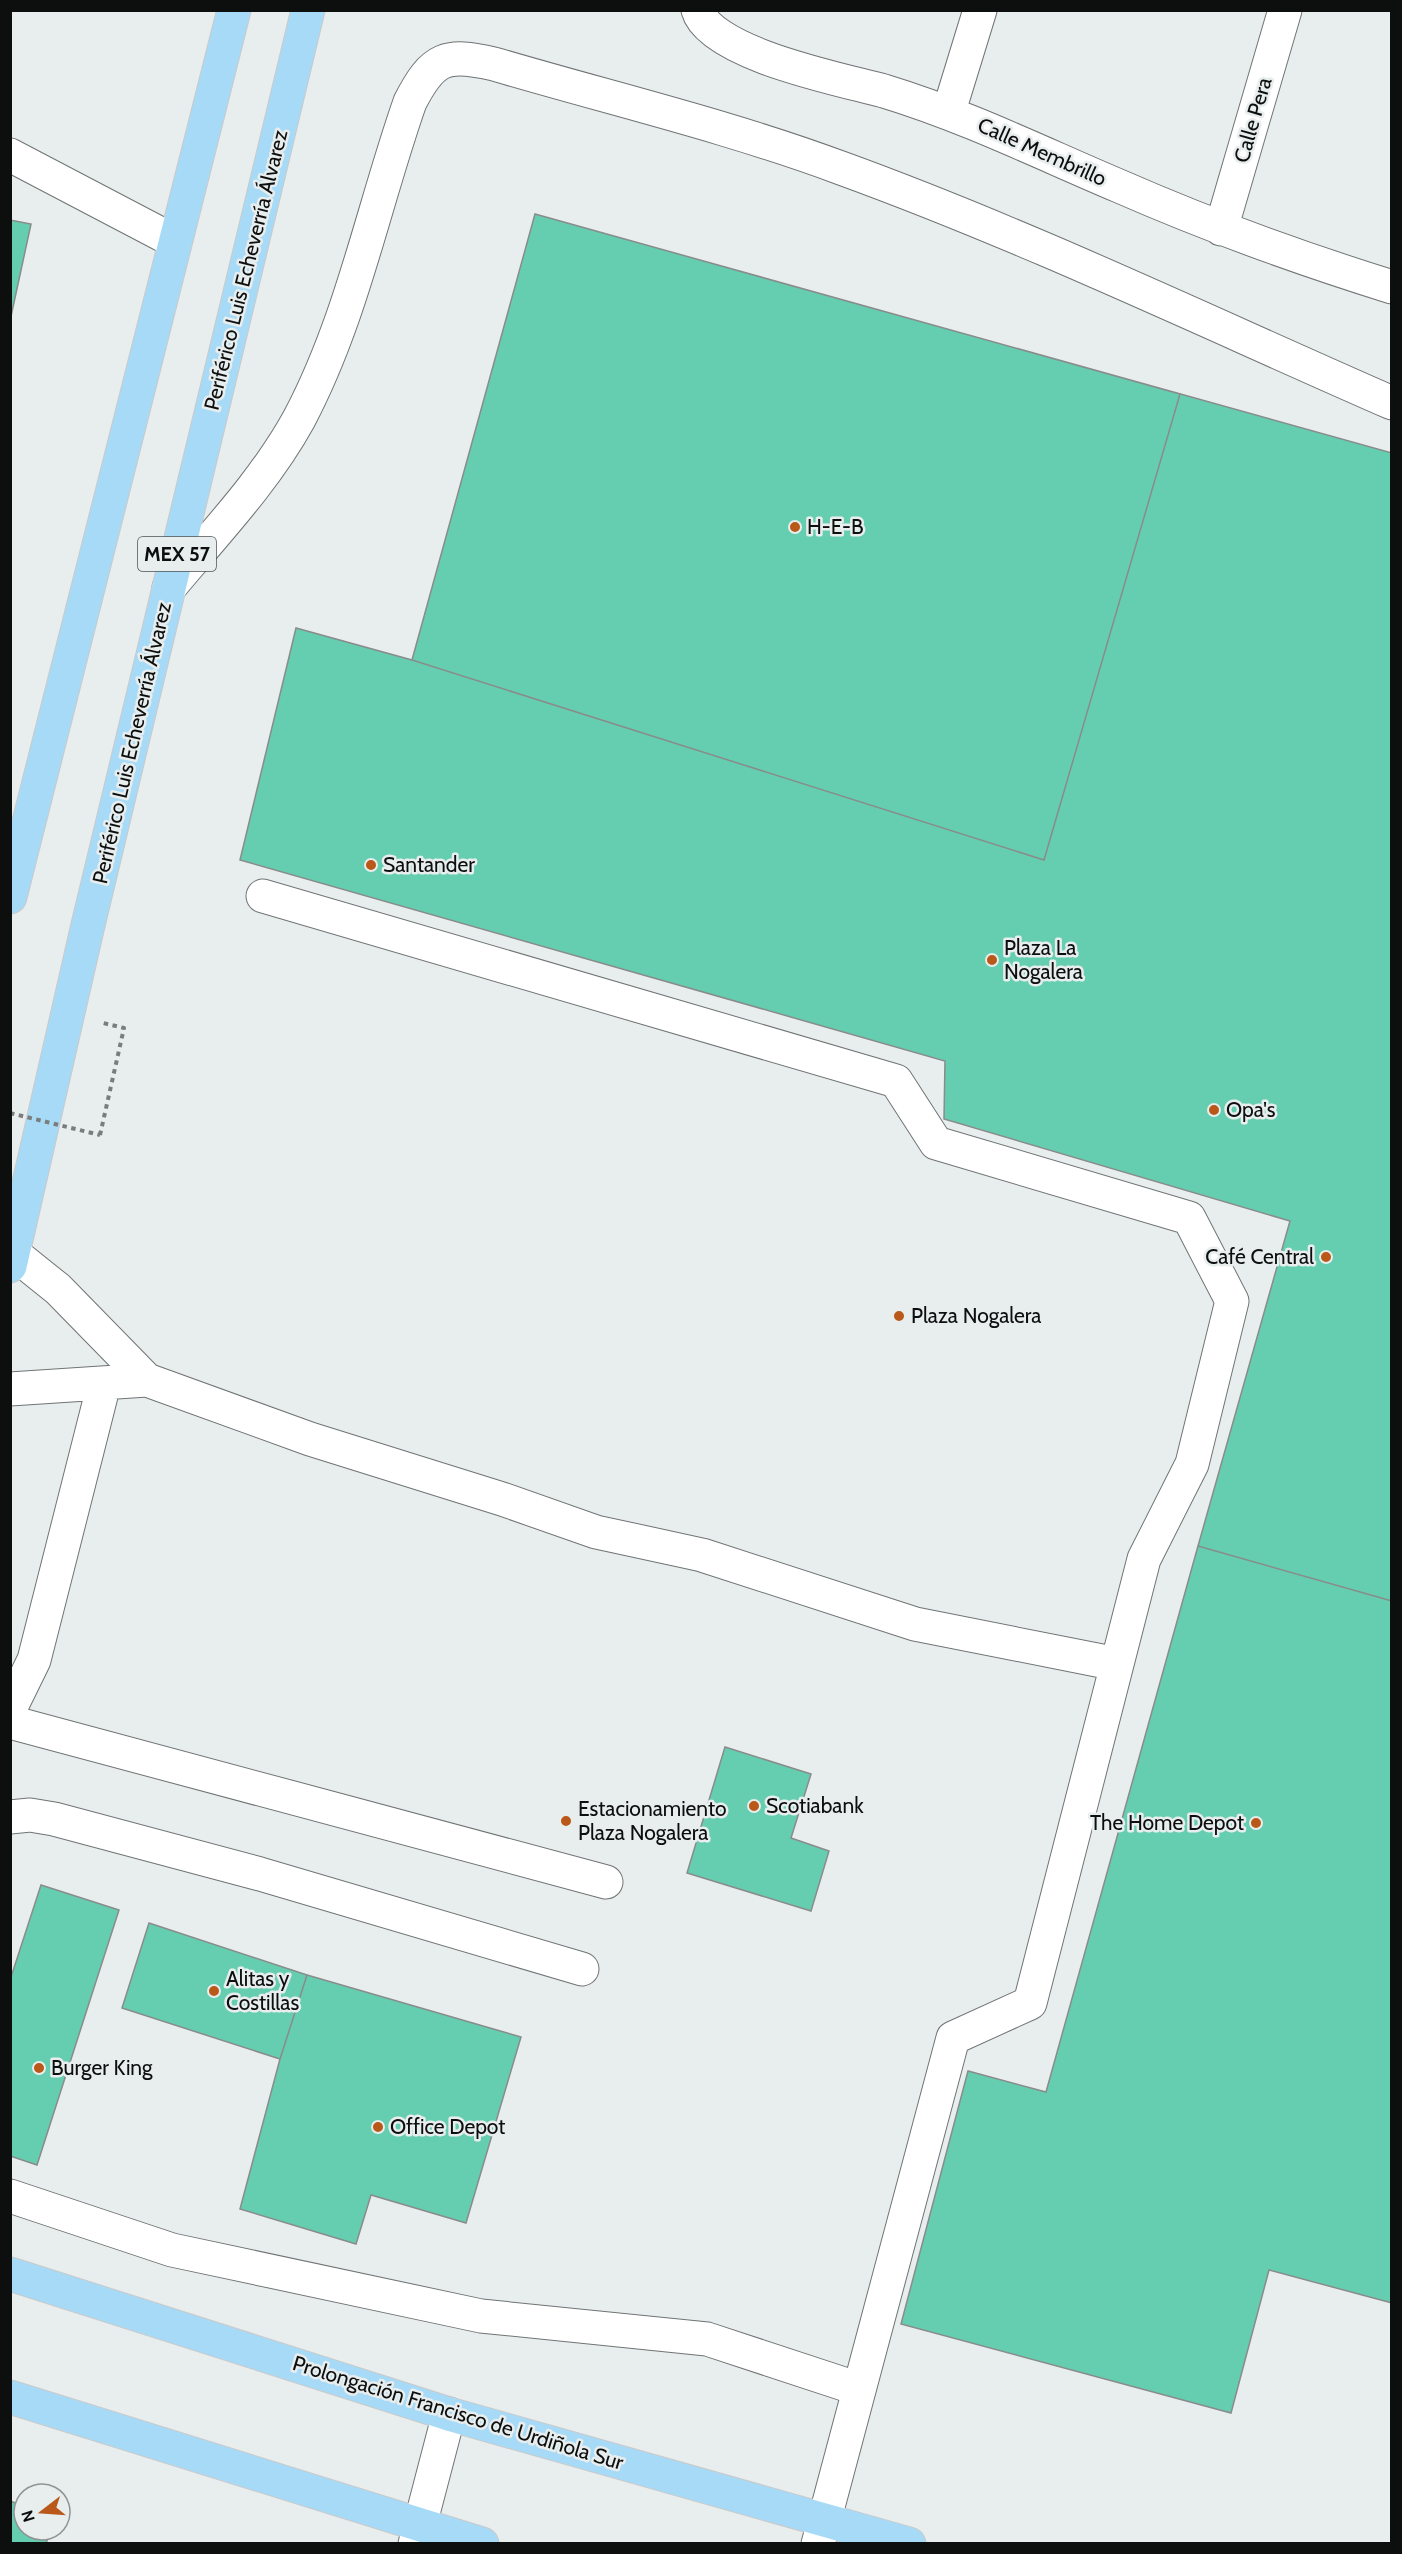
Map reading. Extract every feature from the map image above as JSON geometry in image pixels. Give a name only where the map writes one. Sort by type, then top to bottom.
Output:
[{"type":"main road","points":[[10,897],[234,10]]},
{"type":"main road","name":"Periférico Luis Echeverría Álvarez","points":[[12,1259],[68,1014],[308,10]]},
{"type":"main road","name":"Prolongación Francisco de Urdiñola Sur","points":[[10,2274],[821,2532],[909,2544]]},
{"type":"main road","points":[[10,2397],[418,2535],[482,2544]]},
{"type":"street","points":[[949,111],[980,10]]},
{"type":"street","name":"Calle Pera","points":[[1221,229],[1285,10]]},
{"type":"street","name":"Calle Membrillo","points":[[698,12],[714,33],[744,50],[798,68],[949,111],[1221,229],[1392,287]]},
{"type":"street","points":[[169,588],[271,462],[298,419],[338,329],[356,281],[410,102],[421,80],[433,67],[450,59],[470,59],[494,64],[725,131],[839,167],[1051,252],[1392,403]]},
{"type":"street","points":[[10,155],[174,241]]},
{"type":"street","points":[[263,896],[896,1081],[936,1143],[1189,1218],[1232,1301],[1192,1464],[1144,1559],[1030,2003],[953,2038],[821,2532]]},
{"type":"street","points":[[12,1259],[58,1289],[147,1380],[310,1440],[502,1499],[596,1532],[702,1556],[915,1624],[1117,1664]]},
{"type":"street","points":[[10,1389],[147,1380]]},
{"type":"street","points":[[10,1709],[34,1660],[104,1384]]},
{"type":"street","points":[[10,1722],[606,1882]]},
{"type":"street","points":[[10,1818],[30,1815],[77,1825],[260,1874],[582,1970]]},
{"type":"street","points":[[10,2196],[172,2250],[481,2316],[707,2339],[859,2389]]},
{"type":"street","points":[[418,2535],[449,2414]]},
{"type":"path","points":[[10,1113],[100,1135],[124,1028],[68,1014]]},
{"type":"building","name":"Plaza La Nogalera","points":[[535,214],[1392,453],[1392,1601],[1198,1546],[1290,1221],[944,1119],[945,1061],[240,860],[296,628],[412,660]]},
{"type":"building","name":"H-E-B","points":[[535,214],[1180,394],[1044,860],[412,660]]},
{"type":"building","points":[[10,220],[31,224],[10,321]]},
{"type":"building","name":"The Home Depot","points":[[1198,1546],[1392,1601],[1392,2303],[1269,2270],[1231,2413],[901,2324],[968,2071],[1046,2092]]},
{"type":"building","name":"Scotiabank","points":[[725,1747],[811,1774],[791,1838],[829,1851],[811,1911],[687,1873]]},
{"type":"building","name":"Burger King","points":[[41,1885],[119,1910],[37,2165],[10,2156],[10,1980]]},
{"type":"building","name":"Alitas y Costillas","points":[[149,1923],[307,1975],[280,2059],[122,2008]]},
{"type":"building","name":"Office Depot","points":[[307,1975],[521,2037],[466,2223],[371,2195],[356,2244],[240,2209],[280,2059]]},
{"type":"building","points":[[10,2501],[12,2502],[12,2542],[47,2542],[46,2544],[10,2544]]},
{"type":"place","name":"H-E-B","points":[[795,527]]},
{"type":"place","name":"Santander","points":[[371,865]]},
{"type":"place","name":"Plaza La Nogalera","points":[[992,960]]},
{"type":"place","name":"Opa's","points":[[1214,1110]]},
{"type":"place","name":"Café Central","points":[[1326,1257]]},
{"type":"place","name":"Plaza Nogalera","points":[[899,1316]]},
{"type":"place","name":"Scotiabank","points":[[754,1806]]},
{"type":"place","name":"Estacionamiento Plaza Nogalera","points":[[566,1821]]},
{"type":"place","name":"The Home Depot","points":[[1256,1823]]},
{"type":"place","name":"Alitas y Costillas","points":[[214,1991]]},
{"type":"place","name":"Burger King","points":[[39,2068]]},
{"type":"place","name":"Office Depot","points":[[378,2127]]}]
